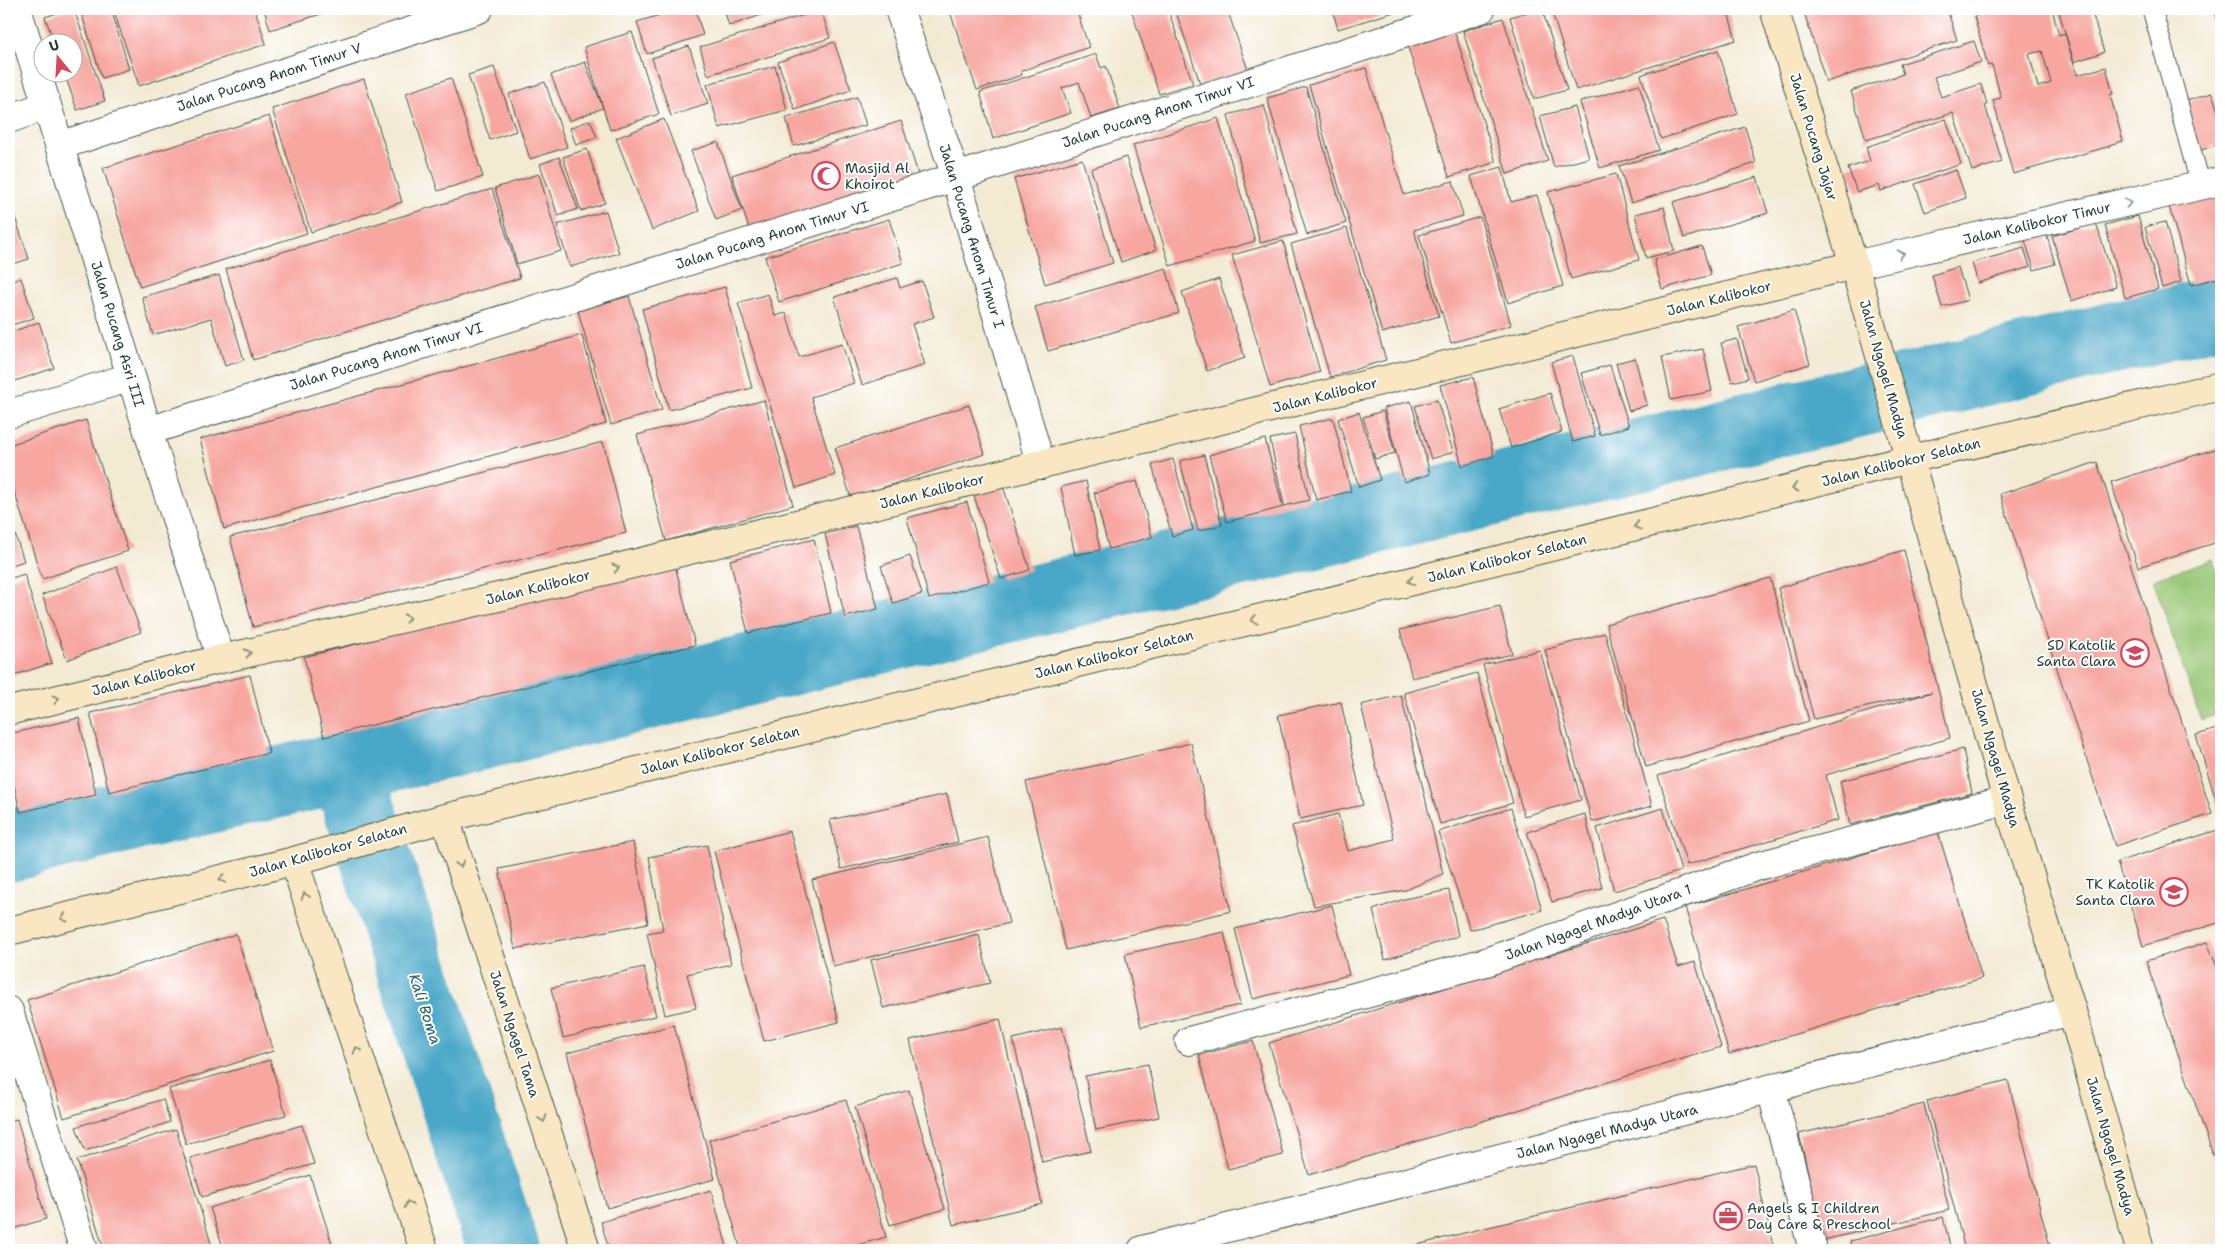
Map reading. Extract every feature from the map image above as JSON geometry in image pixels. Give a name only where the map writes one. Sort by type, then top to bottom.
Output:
[{"type":"street","name":"Jalan Pucang Asri III","points":[[17,9],[221,659]]},
{"type":"street","name":"Jalan Pucang Anom Timur V","points":[[59,146],[479,9]]},
{"type":"street","name":"Jalan Pucang Anom Timur I","points":[[899,9],[956,177],[1041,465]]},
{"type":"street","name":"Jalan Pucang Anom Timur VI","points":[[148,431],[956,177],[1481,9]]},
{"type":"street","name":"Jalan Pucang Jajar","points":[[1774,9],[1854,265]]},
{"type":"street","points":[[9,119],[47,106]]},
{"type":"street","name":"Jalan Kalibokor Timur","points":[[1854,265],[2211,184]]},
{"type":"street","name":"Jalan Ngagel Madya","points":[[1854,265],[2007,800],[2072,1011],[2140,1250]]},
{"type":"street","name":"Jalan Kalibokor","points":[[9,711],[221,659],[494,598],[1854,265]]},
{"type":"street","points":[[9,414],[131,377]]},
{"type":"street","name":"Jalan Kalibokor Selatan","points":[[9,931],[294,861],[434,821],[1910,459],[2221,386]]},
{"type":"street","name":"Jalan Ngagel Madya Utara 1","points":[[1189,1041],[1486,962],[1758,866],[2007,800]]},
{"type":"street","name":"Jalan Ngagel Tama","points":[[434,821],[586,1250]]},
{"type":"street","points":[[294,861],[424,1250]]},
{"type":"street","points":[[9,1011],[75,1248]]},
{"type":"street","name":"Jalan Ngagel Madya Utara","points":[[1142,1250],[2072,1011]]},
{"type":"street","points":[[1771,1088],[1812,1250]]},
{"type":"lane","points":[[2152,9],[2211,184]]},
{"type":"green space","points":[[2213,559],[2221,585],[2221,713],[2201,720],[2153,579]]},
{"type":"building","points":[[74,9],[82,32],[50,32],[45,17]]},
{"type":"building","points":[[80,9],[111,9],[129,69],[102,78]]},
{"type":"building","points":[[113,9],[255,9],[266,44],[139,86]]},
{"type":"building","points":[[264,9],[337,9],[270,30]]},
{"type":"building","points":[[680,9],[695,9],[703,35],[647,54],[637,22]]},
{"type":"building","points":[[724,9],[779,9],[729,26]]},
{"type":"building","points":[[949,9],[1076,9],[1089,47],[1021,71],[1022,75],[977,90]]},
{"type":"building","points":[[1131,9],[1168,9],[1193,84],[1159,94]]},
{"type":"building","points":[[1175,9],[1227,9],[1248,70],[1201,86]]},
{"type":"building","points":[[1332,9],[1404,9],[1338,29]]},
{"type":"building","points":[[1542,9],[1567,90],[1534,99],[1510,17]]},
{"type":"building","points":[[1551,9],[1727,9],[1736,40],[1576,90]]},
{"type":"building","points":[[1825,9],[1947,9],[1957,40],[1826,82],[1805,15]]},
{"type":"building","points":[[2001,9],[2052,9],[2059,35],[2065,33],[2077,75],[2106,67],[2113,94],[2110,95],[2123,141],[2013,174],[1993,100],[2001,98],[1992,65],[1988,66],[1974,16]],"holes":[[[2042,51],[2051,83],[2038,87],[2029,54]]]},
{"type":"building","points":[[2058,9],[2091,9],[2104,52],[2074,62]]},
{"type":"building","points":[[2214,9],[2221,9],[2221,32]]},
{"type":"building","points":[[821,10],[830,38],[708,75],[700,47]]},
{"type":"building","points":[[1503,18],[1548,161],[1507,174],[1463,31]]},
{"type":"building","points":[[1454,30],[1496,162],[1449,177],[1407,44]]},
{"type":"building","points":[[632,32],[659,114],[610,130],[584,47]]},
{"type":"building","points":[[82,33],[105,101],[77,110],[67,82],[82,82]]},
{"type":"building","points":[[1974,41],[1981,62],[1934,77],[1941,97],[1981,84],[1987,104],[1985,105],[2002,162],[1972,171],[1953,113],[1866,140],[1851,91],[1903,74],[1900,64]]},
{"type":"building","points":[[834,42],[851,90],[795,110],[778,62]]},
{"type":"building","points":[[689,46],[708,104],[671,116],[652,58]]},
{"type":"building","points":[[1718,50],[1738,114],[1661,139],[1641,75]]},
{"type":"building","points":[[1096,54],[1101,68],[1106,66],[1120,109],[1091,118],[1079,82],[1062,88],[1071,113],[993,139],[980,92]]},
{"type":"building","points":[[585,62],[603,108],[569,121],[551,75]]},
{"type":"building","points":[[775,66],[787,110],[719,128],[707,84]]},
{"type":"building","points":[[494,67],[516,131],[490,140],[468,75]]},
{"type":"building","points":[[1366,68],[1404,195],[1453,181],[1463,216],[1414,230],[1439,316],[1382,333],[1309,85]]},
{"type":"building","points":[[451,78],[483,177],[438,191],[406,93]]},
{"type":"building","points":[[364,79],[402,202],[311,232],[272,109]]},
{"type":"building","points":[[545,82],[567,147],[530,159],[509,94]]},
{"type":"building","points":[[1639,84],[1659,150],[1600,168],[1580,102]]},
{"type":"building","points":[[1306,87],[1346,223],[1307,235],[1267,98]]},
{"type":"building","points":[[2212,93],[2221,121],[2221,143],[2199,151],[2183,102]]},
{"type":"building","points":[[857,97],[866,125],[794,146],[786,118]]},
{"type":"building","points":[[1264,105],[1297,234],[1260,243],[1228,115]]},
{"type":"building","points":[[1575,107],[1589,158],[1554,167],[1540,116]]},
{"type":"building","points":[[269,116],[307,233],[140,287],[103,168]]},
{"type":"building","points":[[1218,118],[1255,241],[1170,266],[1133,145]]},
{"type":"building","points":[[664,119],[699,211],[652,230],[616,138]]},
{"type":"building","points":[[1946,119],[1961,164],[1881,191],[1879,185],[1857,192],[1848,168],[1870,161],[1866,147]]},
{"type":"building","points":[[590,120],[597,137],[576,145],[570,128]]},
{"type":"building","name":"Masjid Al Khoirot","points":[[901,121],[919,177],[750,232],[732,175]]},
{"type":"building","points":[[1745,127],[1756,163],[1631,203],[1619,166]]},
{"type":"building","points":[[718,142],[742,210],[716,220],[691,151]]},
{"type":"building","points":[[587,149],[605,203],[581,211],[563,157]]},
{"type":"building","points":[[559,157],[578,209],[558,216],[540,164]]},
{"type":"building","points":[[1126,157],[1156,250],[1121,262],[1091,169]]},
{"type":"building","points":[[1082,159],[1113,263],[1045,284],[1014,179]]},
{"type":"building","points":[[1502,167],[1511,202],[1537,195],[1563,286],[1508,303],[1471,176]]},
{"type":"building","points":[[1956,170],[1966,198],[1925,212],[1915,184]]},
{"type":"building","points":[[539,174],[561,251],[517,264],[495,188]]},
{"type":"building","points":[[1616,174],[1639,260],[1571,279],[1548,192]]},
{"type":"building","points":[[1757,177],[1768,213],[1684,238],[1673,202]]},
{"type":"building","points":[[492,189],[520,278],[253,360],[226,269]]},
{"type":"building","points":[[2218,192],[2221,202],[2221,277],[2191,285],[2169,206]]},
{"type":"building","points":[[9,199],[29,259],[9,265]]},
{"type":"building","points":[[1664,207],[1674,251],[1646,258],[1635,214]]},
{"type":"building","points":[[606,211],[619,253],[570,267],[557,225]]},
{"type":"building","points":[[2138,216],[2158,289],[2125,298],[2105,225]]},
{"type":"building","points":[[1480,217],[1511,325],[1451,343],[1419,235]]},
{"type":"building","points":[[889,219],[903,263],[779,302],[765,257]]},
{"type":"building","points":[[2165,222],[2181,282],[2162,288],[2145,227]]},
{"type":"building","points":[[2096,223],[2116,287],[2071,301],[2052,236]]},
{"type":"building","points":[[1347,228],[1386,360],[1330,377],[1291,244]]},
{"type":"building","points":[[2046,233],[2055,264],[2034,270],[2025,240]]},
{"type":"building","points":[[1283,241],[1320,372],[1270,387],[1232,255]]},
{"type":"building","points":[[1702,246],[1711,275],[1662,289],[1654,260]]},
{"type":"building","points":[[2024,248],[2030,267],[1978,283],[1972,263]]},
{"type":"building","points":[[1958,267],[1968,300],[1942,307],[1932,275]]},
{"type":"building","points":[[1166,268],[1179,313],[1048,351],[1035,307]]},
{"type":"building","points":[[219,275],[244,360],[225,366],[211,318],[153,335],[142,297]]},
{"type":"building","points":[[21,278],[34,318],[9,326],[9,282]]},
{"type":"building","points":[[897,278],[900,288],[922,281],[934,317],[912,324],[925,365],[862,385],[834,297]]},
{"type":"building","points":[[1219,279],[1245,358],[1207,371],[1182,292]]},
{"type":"building","points":[[725,287],[752,388],[669,410],[642,309]]},
{"type":"building","points":[[768,294],[775,316],[786,313],[799,357],[842,344],[854,383],[811,397],[835,475],[796,488],[738,303]]},
{"type":"building","points":[[629,296],[662,410],[611,425],[578,311]]},
{"type":"building","points":[[1794,310],[1810,364],[1754,381],[1738,327]]},
{"type":"building","points":[[39,322],[54,368],[9,383],[9,333]]},
{"type":"building","points":[[582,335],[606,424],[224,529],[200,439]]},
{"type":"building","points":[[1737,339],[1748,378],[1732,382],[1721,343]]},
{"type":"building","points":[[1703,349],[1712,391],[1671,400],[1662,357]]},
{"type":"building","points":[[1573,356],[1595,436],[1573,442],[1551,362]]},
{"type":"building","points":[[1635,358],[1647,405],[1629,411],[1616,363]]},
{"type":"building","points":[[1610,365],[1629,426],[1600,435],[1581,373]]},
{"type":"building","points":[[1473,377],[1494,456],[1462,466],[1440,385]]},
{"type":"building","points":[[1550,393],[1562,432],[1511,448],[1499,409]]},
{"type":"building","points":[[764,400],[793,505],[666,541],[637,435]]},
{"type":"building","points":[[1437,400],[1453,452],[1431,459],[1415,406]]},
{"type":"building","points":[[1411,401],[1430,474],[1404,482],[1384,408]]},
{"type":"building","points":[[969,405],[985,454],[851,498],[835,448]]},
{"type":"building","points":[[1383,411],[1395,453],[1375,459],[1363,417]]},
{"type":"building","points":[[1359,412],[1380,480],[1359,487],[1338,419]]},
{"type":"building","points":[[1333,418],[1351,491],[1316,500],[1299,426]]},
{"type":"building","points":[[86,420],[128,551],[42,579],[9,475],[9,445]]},
{"type":"building","points":[[1295,434],[1309,500],[1284,506],[1270,439]]},
{"type":"building","points":[[1265,439],[1283,507],[1227,522],[1209,455]]},
{"type":"building","points":[[603,442],[626,533],[253,627],[230,537]]},
{"type":"building","points":[[2221,447],[2221,541],[2138,567],[2111,482]]},
{"type":"building","points":[[1204,455],[1222,525],[1198,531],[1180,461]]},
{"type":"building","points":[[1173,459],[1193,530],[1172,536],[1152,465]]},
{"type":"building","points":[[2097,462],[2212,814],[2115,846],[2000,494]]},
{"type":"building","points":[[1086,481],[1100,550],[1075,555],[1061,487]]},
{"type":"building","points":[[1137,481],[1152,537],[1109,549],[1094,493]]},
{"type":"building","points":[[1003,486],[1030,570],[1001,579],[974,496]]},
{"type":"building","points":[[967,502],[989,582],[929,599],[907,518]]},
{"type":"building","points":[[9,516],[24,561],[9,566]]},
{"type":"building","points":[[856,526],[878,609],[845,617],[825,534]]},
{"type":"building","points":[[814,539],[831,613],[748,633],[730,560]]},
{"type":"building","points":[[1904,550],[1950,738],[1826,775],[1838,820],[1687,865],[1658,776],[1932,692],[1814,719],[1778,588]]},
{"type":"building","points":[[910,556],[922,594],[893,603],[881,566]]},
{"type":"building","points":[[675,565],[695,645],[324,737],[304,657]]},
{"type":"building","points":[[117,567],[141,632],[67,660],[42,595]]},
{"type":"building","points":[[24,574],[52,663],[9,677],[9,579]]},
{"type":"building","points":[[1770,578],[1809,721],[1646,767],[1606,624]]},
{"type":"building","points":[[1500,606],[1512,654],[1412,678],[1400,630]]},
{"type":"building","points":[[1605,633],[1652,806],[1592,822],[1545,650]]},
{"type":"building","points":[[1540,650],[1581,800],[1524,816],[1483,665]]},
{"type":"building","points":[[1477,673],[1513,803],[1440,824],[1404,693]]},
{"type":"building","points":[[250,675],[269,753],[109,792],[90,713]]},
{"type":"building","points":[[1401,695],[1443,874],[1406,890],[1314,906],[1292,826],[1338,814],[1348,851],[1394,839],[1361,705]]},
{"type":"building","points":[[1341,702],[1363,805],[1300,819],[1278,715]]},
{"type":"building","points":[[79,718],[96,795],[20,812],[9,762],[9,734]]},
{"type":"building","points":[[2221,728],[2221,817],[2196,735]]},
{"type":"building","points":[[1191,743],[1231,911],[1066,950],[1026,782]]},
{"type":"building","points":[[1963,749],[1972,793],[1850,825],[1840,781]]},
{"type":"building","points":[[947,794],[958,842],[841,869],[830,820]]},
{"type":"building","points":[[9,801],[13,812],[9,813]]},
{"type":"building","points":[[1511,808],[1542,910],[1470,930],[1438,832]]},
{"type":"building","points":[[1663,808],[1681,871],[1614,891],[1597,828]]},
{"type":"building","points":[[1585,814],[1602,888],[1552,902],[1527,832]]},
{"type":"building","name":"TK Katolik Santa Clara","points":[[2221,829],[2221,922],[2143,946],[2117,862]]},
{"type":"building","points":[[790,831],[839,1022],[764,1041],[714,851]]},
{"type":"building","points":[[1938,832],[1982,978],[1729,1054],[1685,907]]},
{"type":"building","points":[[988,837],[1009,923],[833,966],[812,880]]},
{"type":"building","points":[[633,842],[648,923],[515,949],[499,869]]},
{"type":"building","points":[[707,845],[731,964],[687,974],[696,1008],[665,1015],[647,933],[663,930],[649,857]]},
{"type":"building","points":[[1449,890],[1458,936],[1385,960],[1373,910],[1404,899]]},
{"type":"building","points":[[1332,905],[1349,975],[1253,999],[1235,929]]},
{"type":"building","points":[[1663,920],[1678,967],[1695,962],[1721,1047],[1309,1175],[1269,1043]]},
{"type":"building","points":[[1224,932],[1240,1005],[1141,1027],[1125,954]]},
{"type":"building","points":[[236,934],[273,1051],[64,1118],[27,1000]]},
{"type":"building","points":[[979,935],[990,983],[883,1008],[871,960]]},
{"type":"building","points":[[2207,942],[2221,977],[2221,1153],[2213,1155],[2146,961]]},
{"type":"building","points":[[644,967],[656,1016],[563,1038],[551,988]]},
{"type":"building","points":[[1000,1019],[1042,1204],[953,1225],[910,1040]]},
{"type":"building","points":[[674,1025],[715,1179],[607,1208],[567,1053]]},
{"type":"building","points":[[1062,1027],[1091,1151],[1042,1162],[1013,1039]]},
{"type":"building","points":[[1253,1041],[1283,1155],[1228,1169],[1199,1055]]},
{"type":"building","points":[[270,1060],[286,1115],[186,1144],[169,1089]]},
{"type":"building","points":[[1148,1064],[1159,1117],[1096,1130],[1085,1076]]},
{"type":"building","points":[[2008,1080],[2051,1250],[1965,1250],[1927,1101]]},
{"type":"building","points":[[909,1090],[945,1209],[890,1225],[855,1107]]},
{"type":"building","points":[[163,1099],[170,1122],[85,1151],[76,1127]]},
{"type":"building","points":[[846,1100],[886,1237],[840,1250],[741,1250],[709,1140]]},
{"type":"building","points":[[1924,1104],[1949,1210],[1824,1240],[1799,1134]]},
{"type":"building","points":[[17,1119],[46,1219],[9,1230],[9,1121]]},
{"type":"building","points":[[302,1125],[314,1164],[202,1197],[190,1158]]},
{"type":"building","points":[[176,1129],[213,1250],[104,1250],[77,1160]]},
{"type":"building","points":[[1754,1164],[1774,1250],[1397,1250],[1476,1230]]},
{"type":"building","points":[[310,1175],[334,1250],[224,1250],[210,1208]]},
{"type":"building","points":[[711,1190],[728,1250],[609,1250],[601,1222]]},
{"type":"building","points":[[1943,1217],[1951,1250],[1852,1250],[1850,1241]]},
{"type":"waterway","points":[[9,846],[116,819],[346,767],[1836,407],[2221,311]]},
{"type":"waterway","name":"Kali Boma","points":[[346,767],[504,1250]]},
{"type":"place","name":"Masjid Al Khoirot","points":[[826,176]]},
{"type":"place","name":"SD Katolik Santa Clara","points":[[2135,653]]},
{"type":"place","name":"TK Katolik Santa Clara","points":[[2174,892]]},
{"type":"place","name":"Angels & I Children Day Care & Preschool","points":[[1728,1216]]}]
